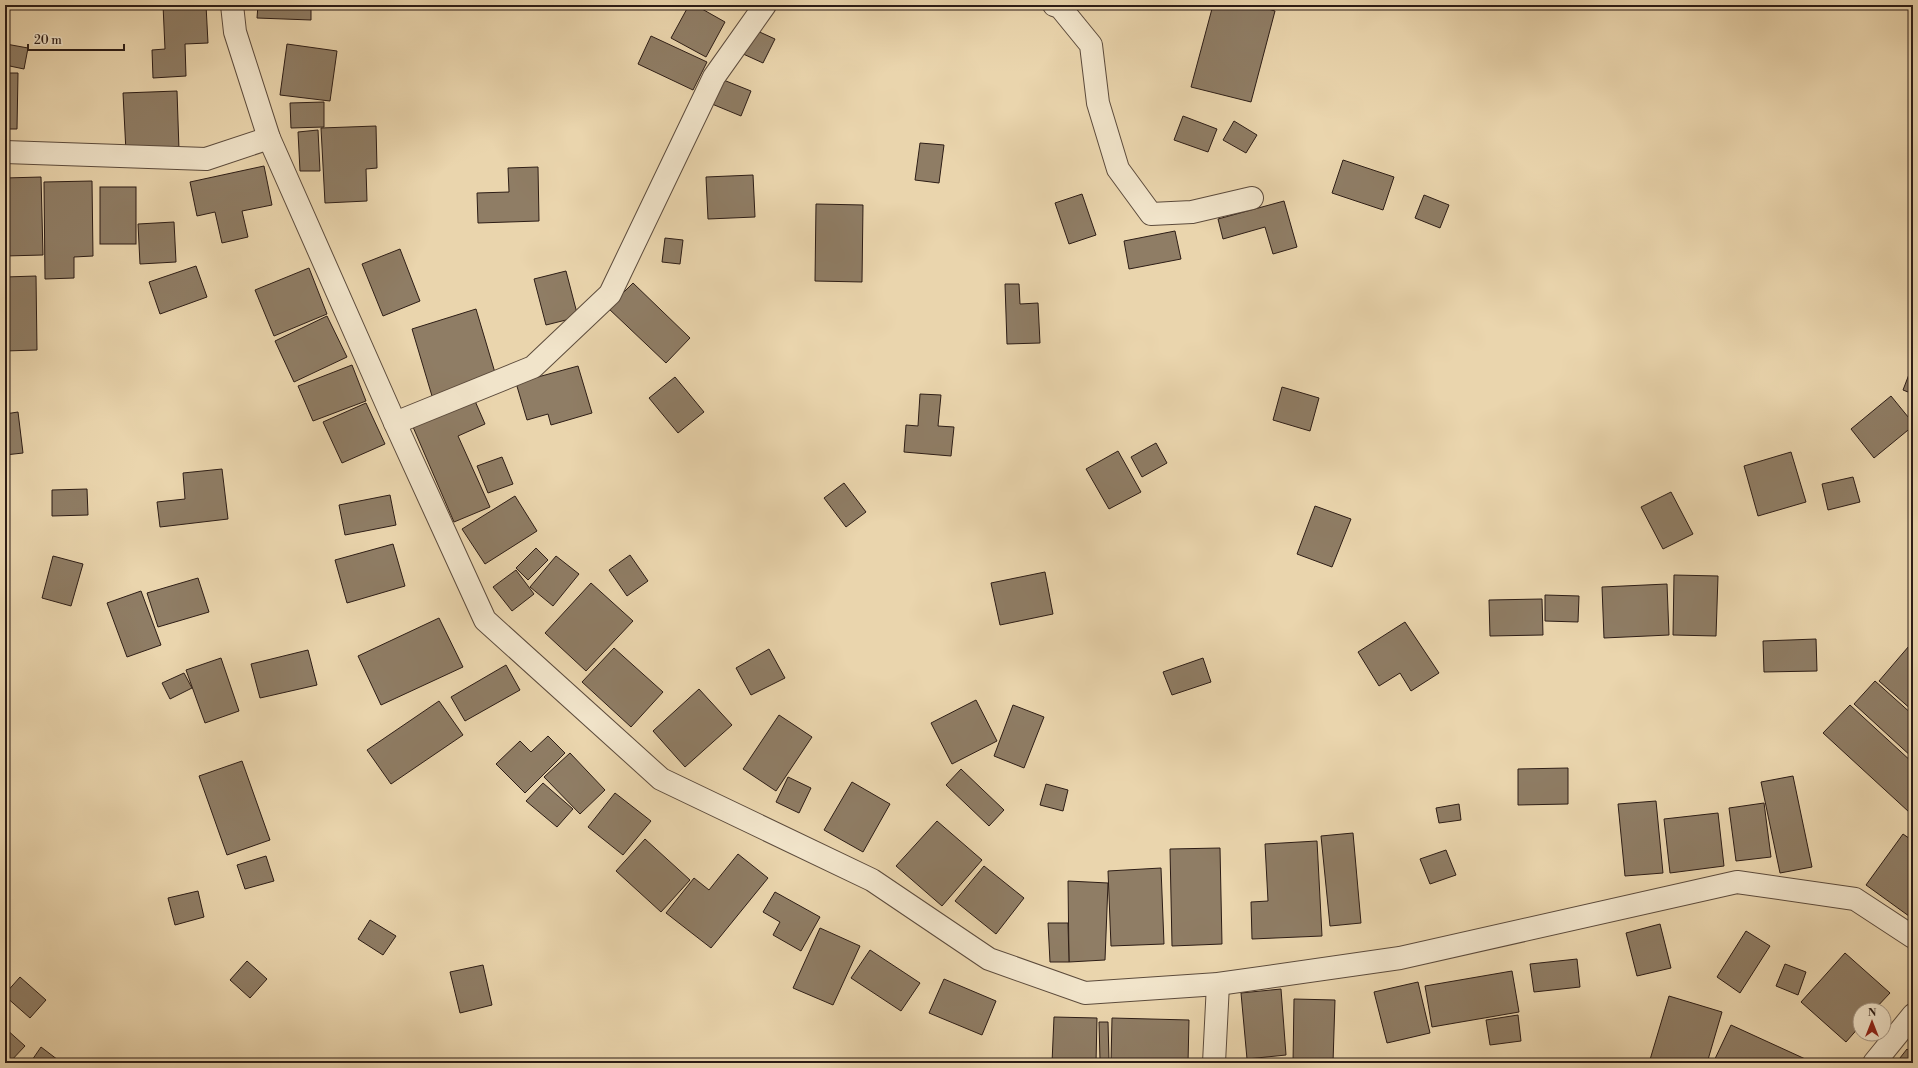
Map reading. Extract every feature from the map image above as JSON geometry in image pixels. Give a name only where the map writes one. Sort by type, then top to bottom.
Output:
[{"type":"street","points":[[232,5],[236,32],[269,138],[395,423],[485,620],[661,779],[872,880],[989,959],[1085,993],[1218,984],[1400,958],[1737,882],[1855,899],[1913,937]]},
{"type":"street","points":[[395,423],[533,366],[610,294],[714,77],[764,5]]},
{"type":"street","points":[[1054,5],[1060,7],[1091,45],[1098,103],[1118,169],[1151,214],[1192,212],[1252,198]]},
{"type":"street","points":[[5,152],[206,159],[269,138]]},
{"type":"street","points":[[1214,1063],[1218,984]]},
{"type":"street","points":[[1874,1063],[1913,1015]]},
{"type":"building","points":[[163,5],[206,5],[208,43],[185,44],[186,76],[153,78],[152,50],[165,49]]},
{"type":"building","points":[[258,5],[311,5],[311,20],[257,18]]},
{"type":"building","points":[[689,5],[695,5],[725,22],[706,57],[671,38]]},
{"type":"building","points":[[1213,5],[1254,5],[1275,11],[1251,102],[1191,87]]},
{"type":"building","points":[[753,29],[775,39],[763,63],[741,53]]},
{"type":"building","points":[[651,36],[707,62],[693,90],[638,64]]},
{"type":"building","points":[[6,44],[28,48],[24,69],[5,65]]},
{"type":"building","points":[[287,44],[337,51],[330,101],[280,95]]},
{"type":"building","points":[[5,73],[18,73],[17,129],[5,129]]},
{"type":"building","points":[[721,79],[751,91],[741,116],[712,104]]},
{"type":"building","points":[[177,91],[179,150],[126,152],[123,93]]},
{"type":"building","points":[[324,102],[324,127],[291,128],[290,103]]},
{"type":"building","points":[[1183,116],[1217,129],[1208,152],[1174,140]]},
{"type":"building","points":[[1234,121],[1257,135],[1246,153],[1223,140]]},
{"type":"building","points":[[376,126],[377,168],[366,169],[367,201],[325,203],[321,128]]},
{"type":"building","points":[[318,130],[320,171],[300,171],[298,132]]},
{"type":"building","points":[[920,143],[944,145],[939,183],[915,180]]},
{"type":"building","points":[[1343,160],[1394,177],[1383,210],[1332,193]]},
{"type":"building","points":[[264,166],[272,205],[242,211],[248,237],[222,243],[215,212],[197,216],[190,182]]},
{"type":"building","points":[[538,167],[539,221],[478,223],[477,193],[509,192],[508,168]]},
{"type":"building","points":[[753,175],[755,217],[708,219],[706,177]]},
{"type":"building","points":[[41,177],[43,255],[5,256],[5,178]]},
{"type":"building","points":[[92,181],[93,256],[74,257],[74,278],[45,279],[44,182]]},
{"type":"building","points":[[100,187],[136,187],[136,244],[100,244]]},
{"type":"building","points":[[1082,194],[1096,235],[1069,244],[1055,203]]},
{"type":"building","points":[[1424,195],[1449,205],[1440,228],[1415,218]]},
{"type":"building","points":[[1284,201],[1297,247],[1273,254],[1265,227],[1223,239],[1218,219]]},
{"type":"building","points":[[816,204],[863,205],[862,282],[815,281]]},
{"type":"building","points":[[174,222],[176,262],[140,264],[138,224]]},
{"type":"building","points":[[1175,231],[1181,259],[1129,269],[1124,241]]},
{"type":"building","points":[[665,238],[683,240],[680,264],[662,262]]},
{"type":"building","points":[[400,249],[420,301],[383,316],[362,264]]},
{"type":"building","points":[[196,266],[207,297],[160,314],[149,282]]},
{"type":"building","points":[[309,268],[327,314],[274,336],[255,290]]},
{"type":"building","points":[[566,271],[578,317],[546,325],[534,279]]},
{"type":"building","points":[[36,276],[37,350],[5,351],[5,277]]},
{"type":"building","points":[[633,283],[690,338],[666,363],[608,308]]},
{"type":"building","points":[[1005,284],[1019,284],[1020,304],[1038,303],[1040,343],[1007,344]]},
{"type":"building","points":[[476,309],[496,376],[432,396],[412,329]]},
{"type":"building","points":[[327,316],[347,357],[294,382],[275,341]]},
{"type":"building","points":[[1913,364],[1913,394],[1903,390]]},
{"type":"building","points":[[352,365],[366,401],[313,421],[298,386]]},
{"type":"building","points":[[578,366],[592,413],[551,425],[548,414],[527,420],[516,383]]},
{"type":"building","points":[[675,377],[704,412],[678,433],[649,398]]},
{"type":"building","points":[[1282,387],[1319,398],[1310,431],[1273,420]]},
{"type":"building","points":[[920,394],[941,395],[938,426],[954,427],[951,456],[904,452],[906,425],[918,426]]},
{"type":"building","points":[[1891,396],[1913,423],[1913,426],[1874,458],[1851,429]]},
{"type":"building","points":[[475,401],[485,424],[458,436],[490,507],[454,522],[413,427]]},
{"type":"building","points":[[366,403],[385,444],[342,463],[323,422]]},
{"type":"building","points":[[18,412],[23,453],[5,455],[5,414]]},
{"type":"building","points":[[1156,443],[1167,463],[1142,477],[1131,457]]},
{"type":"building","points":[[1118,451],[1141,492],[1109,509],[1086,469]]},
{"type":"building","points":[[1791,452],[1806,502],[1758,516],[1744,466]]},
{"type":"building","points":[[502,457],[513,484],[488,493],[477,466]]},
{"type":"building","points":[[222,469],[228,519],[160,527],[157,502],[185,499],[183,473]]},
{"type":"building","points":[[1853,477],[1860,502],[1828,510],[1822,484]]},
{"type":"building","points":[[844,483],[866,512],[846,527],[824,498]]},
{"type":"building","points":[[87,489],[88,515],[52,516],[52,490]]},
{"type":"building","points":[[1671,492],[1693,534],[1663,549],[1641,507]]},
{"type":"building","points":[[390,495],[396,525],[345,535],[339,505]]},
{"type":"building","points":[[515,496],[537,531],[485,564],[462,529]]},
{"type":"building","points":[[1315,506],[1351,519],[1332,567],[1297,554]]},
{"type":"building","points":[[393,544],[405,586],[347,603],[335,560]]},
{"type":"building","points":[[536,548],[548,560],[528,580],[516,568]]},
{"type":"building","points":[[630,555],[648,581],[627,596],[609,570]]},
{"type":"building","points":[[53,556],[83,564],[71,606],[42,598]]},
{"type":"building","points":[[556,556],[579,574],[553,606],[530,587]]},
{"type":"building","points":[[516,570],[534,594],[512,611],[493,587]]},
{"type":"building","points":[[1045,572],[1053,614],[1000,625],[991,583]]},
{"type":"building","points":[[1674,575],[1718,576],[1716,636],[1673,635]]},
{"type":"building","points":[[198,578],[209,612],[158,627],[147,593]]},
{"type":"building","points":[[591,583],[633,621],[586,671],[545,633]]},
{"type":"building","points":[[1667,584],[1669,635],[1604,638],[1602,587]]},
{"type":"building","points":[[141,591],[161,645],[127,657],[107,603]]},
{"type":"building","points":[[1545,595],[1579,596],[1578,622],[1545,621]]},
{"type":"building","points":[[1542,599],[1543,635],[1490,636],[1489,600]]},
{"type":"building","points":[[439,618],[463,667],[381,705],[358,656]]},
{"type":"building","points":[[1405,622],[1439,673],[1411,691],[1400,673],[1379,686],[1358,652]]},
{"type":"building","points":[[1816,639],[1817,671],[1764,672],[1763,641]]},
{"type":"building","points":[[1909,646],[1913,649],[1913,711],[1879,681]]},
{"type":"building","points":[[614,648],[663,692],[631,727],[582,682]]},
{"type":"building","points":[[769,649],[785,678],[751,695],[736,668]]},
{"type":"building","points":[[308,650],[317,685],[260,698],[251,664]]},
{"type":"building","points":[[221,658],[239,711],[205,723],[186,670]]},
{"type":"building","points":[[1203,658],[1211,682],[1172,695],[1163,672]]},
{"type":"building","points":[[506,665],[520,690],[465,721],[451,697]]},
{"type":"building","points":[[184,673],[192,688],[170,699],[162,683]]},
{"type":"building","points":[[1875,681],[1913,715],[1913,758],[1854,704]]},
{"type":"building","points":[[699,689],[732,725],[685,767],[653,731]]},
{"type":"building","points":[[976,700],[997,741],[952,764],[931,723]]},
{"type":"building","points":[[439,701],[463,735],[391,784],[367,750]]},
{"type":"building","points":[[1013,705],[1044,717],[1024,768],[994,756]]},
{"type":"building","points":[[1850,705],[1913,763],[1913,808],[1909,812],[1823,733]]},
{"type":"building","points":[[779,715],[812,737],[776,791],[743,769]]},
{"type":"building","points":[[548,736],[565,753],[525,793],[496,764],[520,741],[531,752]]},
{"type":"building","points":[[570,753],[605,790],[580,814],[544,777]]},
{"type":"building","points":[[242,761],[270,840],[227,855],[199,776]]},
{"type":"building","points":[[1568,768],[1568,804],[1518,805],[1518,769]]},
{"type":"building","points":[[961,769],[1004,810],[989,826],[946,785]]},
{"type":"building","points":[[1793,776],[1812,867],[1780,873],[1761,782]]},
{"type":"building","points":[[788,777],[811,788],[799,813],[776,802]]},
{"type":"building","points":[[852,782],[890,804],[863,852],[824,830]]},
{"type":"building","points":[[543,783],[573,809],[557,827],[526,801]]},
{"type":"building","points":[[1046,784],[1068,790],[1063,811],[1040,805]]},
{"type":"building","points":[[615,793],[651,821],[623,855],[588,827]]},
{"type":"building","points":[[1656,801],[1663,873],[1625,876],[1618,804]]},
{"type":"building","points":[[1764,803],[1771,857],[1736,861],[1729,808]]},
{"type":"building","points":[[1459,804],[1461,820],[1439,823],[1436,808]]},
{"type":"building","points":[[1718,813],[1724,866],[1670,873],[1664,819]]},
{"type":"building","points":[[937,821],[982,860],[942,906],[896,866]]},
{"type":"building","points":[[1353,833],[1361,923],[1330,926],[1321,836]]},
{"type":"building","points":[[1903,834],[1913,841],[1913,919],[1866,885]]},
{"type":"building","points":[[645,839],[690,880],[661,912],[616,871]]},
{"type":"building","points":[[1317,841],[1322,936],[1252,939],[1251,902],[1268,901],[1265,844]]},
{"type":"building","points":[[1220,848],[1222,944],[1172,946],[1170,849]]},
{"type":"building","points":[[1446,850],[1456,875],[1430,884],[1420,859]]},
{"type":"building","points":[[738,854],[768,878],[711,948],[666,913],[694,878],[709,890]]},
{"type":"building","points":[[266,856],[274,881],[245,889],[237,865]]},
{"type":"building","points":[[984,866],[1024,898],[996,934],[955,901]]},
{"type":"building","points":[[1161,868],[1164,944],[1111,946],[1108,871]]},
{"type":"building","points":[[1068,881],[1108,883],[1105,960],[1069,962]]},
{"type":"building","points":[[198,891],[204,917],[175,925],[168,898]]},
{"type":"building","points":[[775,892],[820,917],[801,951],[773,935],[780,922],[763,912]]},
{"type":"building","points":[[370,920],[396,936],[383,955],[358,939]]},
{"type":"building","points":[[1048,923],[1068,923],[1069,962],[1050,962]]},
{"type":"building","points":[[1660,924],[1671,968],[1637,976],[1626,933]]},
{"type":"building","points":[[820,928],[860,946],[833,1005],[793,988]]},
{"type":"building","points":[[1746,931],[1770,946],[1740,993],[1717,977]]},
{"type":"building","points":[[870,950],[920,983],[901,1011],[851,978]]},
{"type":"building","points":[[1845,953],[1890,993],[1882,1002],[1852,1002],[1852,1035],[1846,1042],[1801,1002]]},
{"type":"building","points":[[1577,959],[1580,987],[1534,992],[1530,964]]},
{"type":"building","points":[[247,961],[267,979],[250,998],[230,980]]},
{"type":"building","points":[[1785,964],[1806,972],[1798,995],[1776,986]]},
{"type":"building","points":[[483,965],[492,1005],[460,1013],[450,972]]},
{"type":"building","points":[[1512,971],[1519,1012],[1432,1027],[1425,986]]},
{"type":"building","points":[[20,977],[46,1000],[30,1018],[5,996],[5,994]]},
{"type":"building","points":[[944,979],[996,1001],[982,1035],[929,1013]]},
{"type":"building","points":[[1418,982],[1430,1033],[1387,1043],[1374,992]]},
{"type":"building","points":[[1281,989],[1286,1055],[1247,1059],[1241,993]]},
{"type":"building","points":[[1669,996],[1722,1012],[1707,1063],[1649,1063]]},
{"type":"building","points":[[1294,999],[1335,1000],[1333,1063],[1293,1063]]},
{"type":"building","points":[[1518,1015],[1521,1041],[1490,1045],[1486,1020]]},
{"type":"building","points":[[1054,1017],[1097,1018],[1096,1063],[1052,1063]]},
{"type":"building","points":[[1112,1018],[1189,1020],[1188,1063],[1111,1063]]},
{"type":"building","points":[[1099,1022],[1108,1022],[1109,1060],[1100,1060]]},
{"type":"building","points":[[1731,1025],[1814,1063],[1713,1063]]},
{"type":"building","points":[[5,1028],[25,1046],[9,1063],[5,1063]]},
{"type":"building","points":[[41,1047],[62,1063],[30,1063]]},
{"type":"building","points":[[1907,1049],[1913,1054],[1913,1063],[1896,1063]]}]
